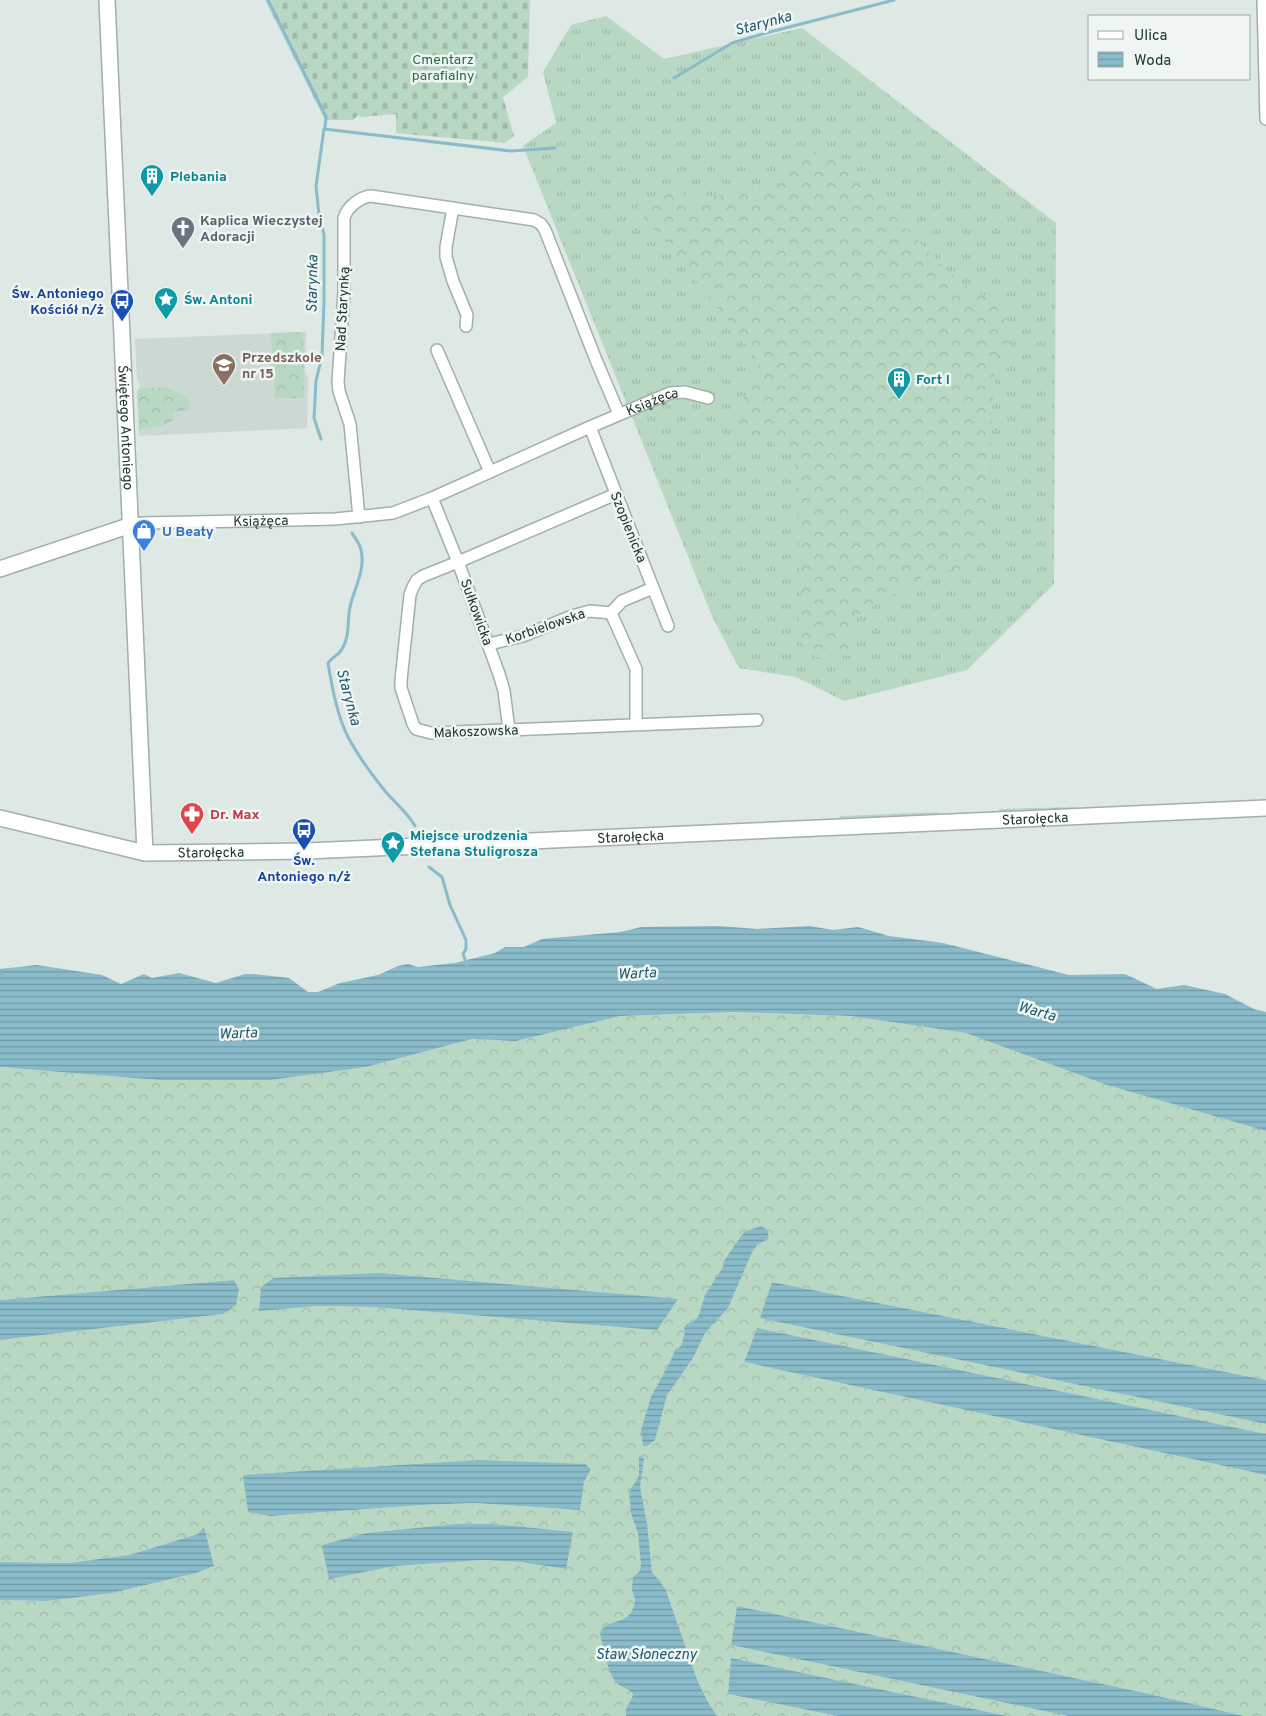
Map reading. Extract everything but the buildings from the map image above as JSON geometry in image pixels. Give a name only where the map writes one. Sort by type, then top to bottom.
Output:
[{"type":"street","name":"Świętego Antoniego","points":[[107,0],[145,854]]},
{"type":"street","points":[[1263,0],[1266,119]]},
{"type":"street","name":"Nad Starynką","points":[[360,517],[350,424],[339,391],[338,382],[344,292],[344,215],[360,199],[367,196],[534,220],[541,224],[619,414]]},
{"type":"street","points":[[452,208],[446,257],[467,316],[466,326]]},
{"type":"street","points":[[437,350],[490,472]]},
{"type":"street","name":"Książęca","points":[[0,569],[131,529],[142,523],[360,517],[393,513],[432,498],[670,393],[685,392],[708,398]]},
{"type":"street","name":"Szopienicka","points":[[590,427],[668,626]]},
{"type":"street","name":"Makoszowska","points":[[616,494],[417,580],[410,595],[401,680],[403,695],[416,729],[431,733],[757,720]]},
{"type":"street","name":"Sułkowicka","points":[[432,498],[489,644],[504,691],[509,730]]},
{"type":"street","points":[[636,724],[636,669],[611,612],[622,601],[653,588]]},
{"type":"street","name":"Korbielowska","points":[[489,644],[524,636],[572,616],[590,611],[611,612]]},
{"type":"street","name":"Starołęcka","points":[[0,818],[145,854],[281,852],[1266,808]]},
{"type":"shaded area","name":"Przedszkole nr 15","points":[[306,332],[305,373],[308,377],[307,428],[139,436],[137,391],[140,389],[137,380],[135,339]]},
{"type":"green space","name":"Cmentarz parafialny","points":[[265,0],[530,0],[528,77],[503,97],[514,136],[505,143],[396,133],[396,114],[361,117],[358,115],[353,120],[325,120]]},
{"type":"green space","points":[[606,16],[664,59],[802,28],[1056,223],[1054,584],[967,670],[844,701],[796,677],[739,668],[712,616],[523,146],[556,123],[543,72],[571,25]]},
{"type":"green space","points":[[813,152],[832,154],[844,163],[956,279],[980,294],[990,297],[1002,308],[1010,331],[1009,347],[996,358],[991,428],[989,552],[978,569],[959,571],[939,568],[848,621],[854,655],[814,657],[797,638],[801,596],[794,450],[775,445],[731,427],[760,363],[671,249],[636,208],[674,184],[691,202],[784,180],[797,164]]},
{"type":"green space","points":[[303,332],[304,398],[275,398],[271,333]]},
{"type":"green space","points":[[166,387],[189,398],[190,410],[174,412],[174,419],[168,423],[139,430],[137,391],[140,389]]},
{"type":"green space","points":[[1078,807],[1076,811],[1000,814],[999,809]]},
{"type":"green space","points":[[938,812],[937,817],[837,821],[840,816]]},
{"type":"green space","points":[[734,1012],[851,1016],[966,1033],[1107,1085],[1266,1131],[1266,1380],[772,1282],[761,1318],[1266,1424],[1266,1434],[757,1328],[744,1362],[1266,1475],[1266,1716],[1244,1716],[737,1606],[731,1645],[1068,1716],[1007,1716],[731,1659],[728,1694],[838,1716],[717,1716],[698,1682],[665,1588],[652,1572],[650,1562],[640,1571],[632,1589],[634,1603],[630,1614],[622,1621],[608,1625],[626,1688],[633,1694],[626,1716],[0,1716],[0,1600],[47,1601],[112,1593],[195,1573],[214,1566],[198,1534],[129,1555],[69,1563],[0,1562],[0,1340],[223,1314],[239,1289],[234,1280],[0,1300],[0,1067],[158,1080],[271,1080],[366,1067],[472,1039],[516,1041],[620,1016]],"holes":[[[677,1299],[374,1307],[317,1306]],[[591,1469],[584,1482],[579,1510],[475,1503],[270,1516]],[[455,1524],[493,1524],[566,1569],[520,1562],[483,1560],[394,1566],[322,1545],[366,1533]]]},
{"type":"water","name":"Warta","points":[[719,926],[757,929],[809,926],[833,930],[858,927],[889,936],[943,943],[1069,975],[1125,974],[1157,989],[1184,985],[1225,994],[1254,1009],[1266,1012],[1266,1131],[1107,1085],[966,1033],[851,1016],[734,1012],[620,1016],[516,1041],[472,1039],[366,1067],[271,1080],[158,1080],[0,1067],[0,969],[37,965],[102,975],[121,984],[144,974],[152,978],[179,973],[216,983],[245,974],[254,974],[289,978],[308,992],[318,992],[340,983],[378,975],[398,966],[408,964],[418,967],[455,963],[495,953],[505,947],[524,947],[542,939],[620,932],[641,927]]},
{"type":"water","points":[[761,1226],[768,1231],[768,1239],[758,1244],[752,1252],[728,1308],[705,1333],[693,1358],[667,1395],[655,1440],[647,1446],[643,1446],[641,1430],[651,1397],[675,1350],[681,1346],[685,1333],[684,1328],[687,1324],[695,1321],[699,1315],[705,1295],[723,1267],[724,1261],[744,1232]]},
{"type":"water","points":[[378,1273],[678,1299],[657,1330],[374,1307],[317,1306],[259,1311],[261,1287],[274,1278]]},
{"type":"water","points":[[234,1280],[239,1289],[236,1305],[223,1314],[0,1340],[0,1300]]},
{"type":"water","points":[[772,1282],[1266,1380],[1266,1424],[760,1318]]},
{"type":"water","points":[[757,1328],[1266,1434],[1266,1475],[744,1362]]},
{"type":"water","name":"Staw Słoneczny","points":[[642,1456],[644,1459],[640,1487],[647,1524],[652,1572],[665,1588],[698,1682],[717,1716],[626,1716],[626,1709],[633,1694],[630,1690],[617,1683],[606,1659],[600,1633],[607,1625],[628,1616],[632,1612],[635,1603],[632,1589],[633,1577],[640,1571],[641,1564],[638,1533],[631,1513],[629,1492],[639,1476],[639,1457]]},
{"type":"water","points":[[480,1460],[585,1464],[591,1469],[584,1482],[580,1510],[475,1503],[270,1516],[248,1512],[243,1475]]},
{"type":"water","points":[[455,1524],[493,1524],[573,1532],[566,1569],[520,1562],[483,1560],[394,1566],[329,1579],[322,1545],[366,1533]]},
{"type":"water","points":[[204,1527],[214,1566],[196,1573],[112,1593],[47,1601],[0,1600],[0,1562],[69,1563],[129,1555],[198,1534]]},
{"type":"water","points":[[737,1606],[1244,1716],[1068,1716],[731,1645]]},
{"type":"water","points":[[731,1658],[1007,1716],[838,1716],[728,1694]]},
{"type":"waterway","name":"Starynka","points":[[268,0],[326,117],[325,128]]},
{"type":"waterway","name":"Starynka","points":[[674,78],[732,43],[894,0]]},
{"type":"waterway","name":"Starynka","points":[[321,439],[314,418],[316,381],[322,356],[324,234],[319,215],[316,186],[324,129],[511,151],[555,148]]},
{"type":"waterway","name":"Starynka","points":[[352,533],[359,543],[362,564],[350,607],[345,644],[341,651],[328,663],[333,691],[341,720],[352,744],[380,785],[415,826]]},
{"type":"waterway","name":"Starynka","points":[[429,867],[442,877],[450,905],[466,940],[466,949],[463,954],[467,965]]},
{"type":"place","name":"Plebania","points":[[152,197]]},
{"type":"place","name":"Kaplica Wieczystej Adoracji","points":[[183,249]]},
{"type":"place","name":"Św. Antoni","points":[[166,320]]},
{"type":"place","name":"Św. Antoniego Kościół n/ż","points":[[122,322]]},
{"type":"place","name":"Przedszkole nr 15","points":[[224,386]]},
{"type":"place","name":"Fort I","points":[[899,400]]},
{"type":"place","name":"U Beaty","points":[[144,552]]},
{"type":"place","name":"Dr. Max","points":[[192,835]]},
{"type":"place","name":"Św. Antoniego n/ż","points":[[304,851]]},
{"type":"place","name":"Miejsce urodzenia Stefana Stuligrosza","points":[[393,864]]}]
